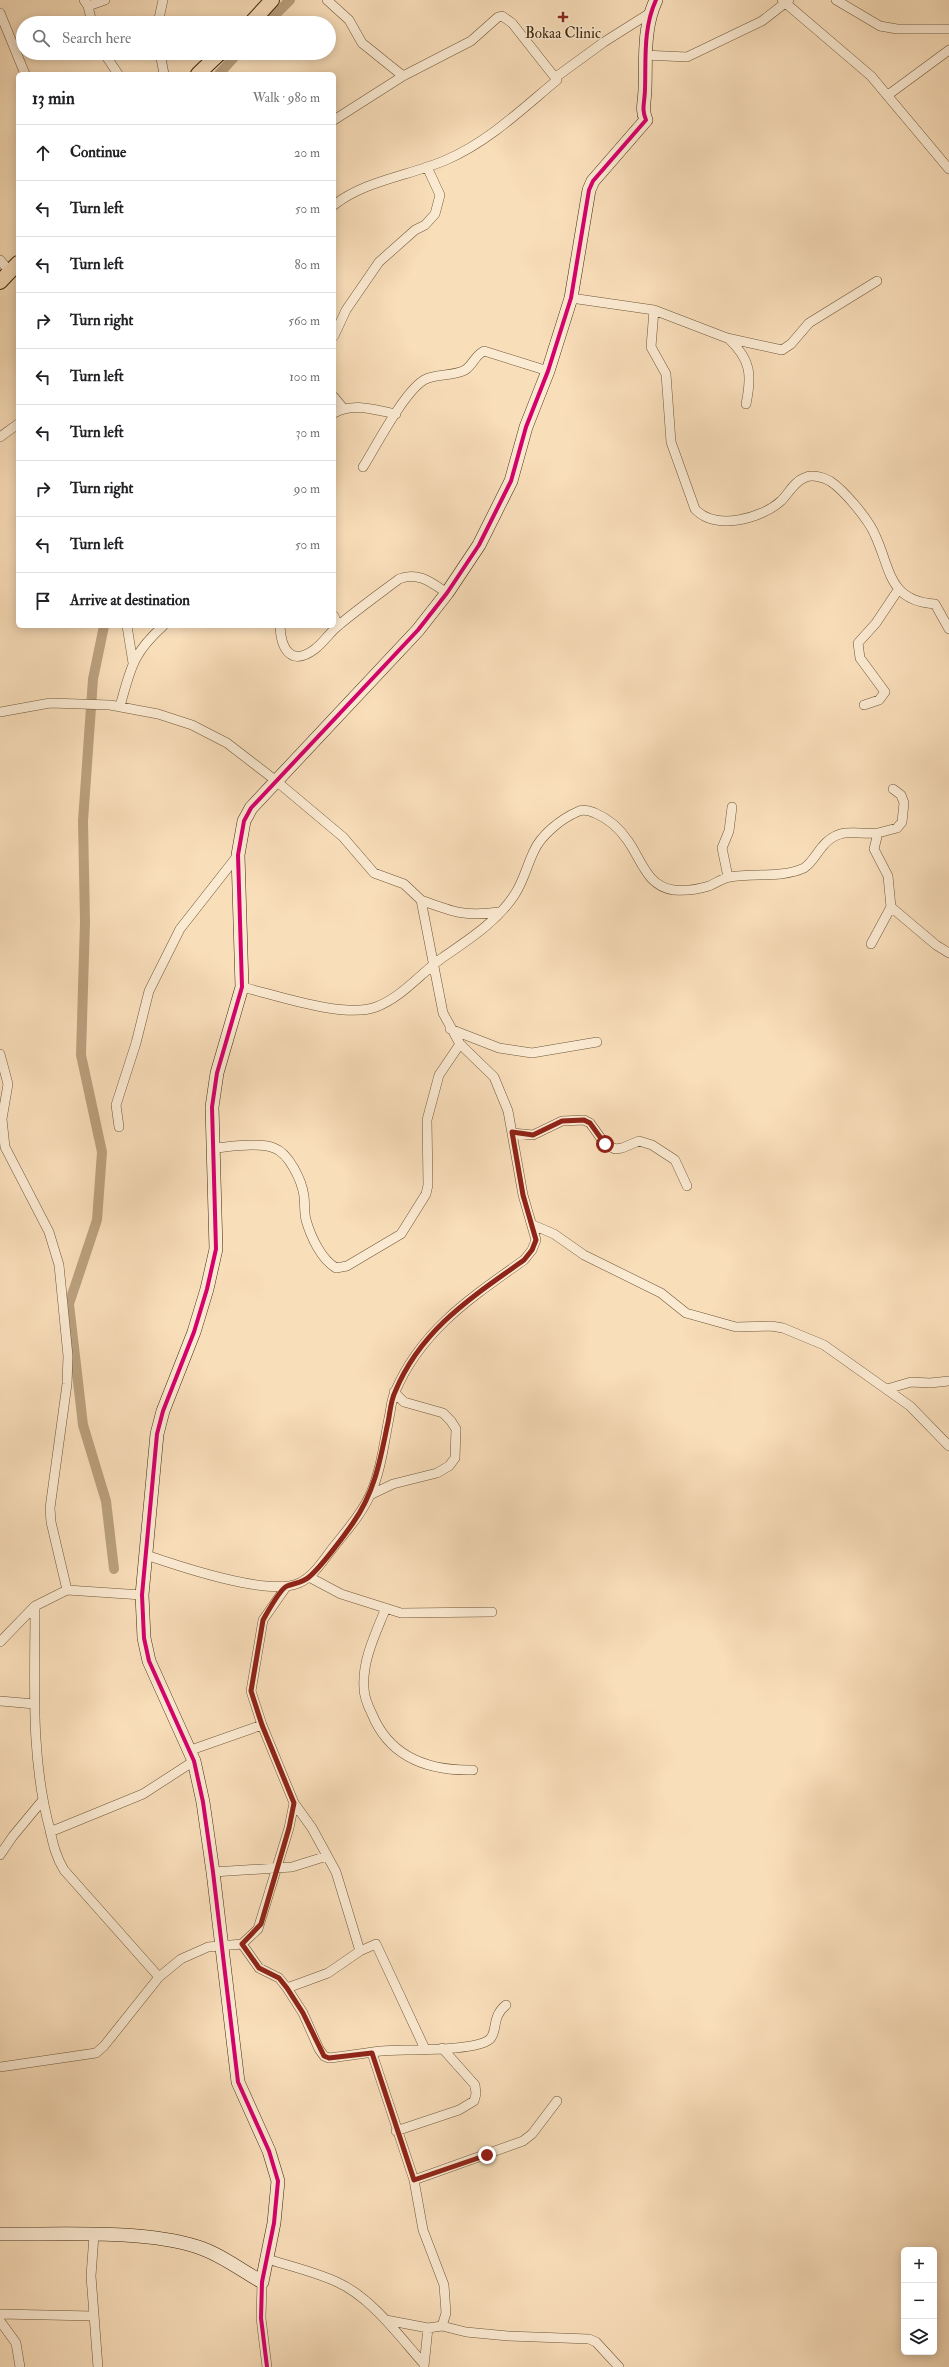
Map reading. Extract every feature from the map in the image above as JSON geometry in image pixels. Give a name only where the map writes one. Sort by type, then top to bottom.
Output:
[{"type":"main road","points":[[257,16],[272,0]]},
{"type":"main road","points":[[200,72],[213,60]]},
{"type":"street","points":[[90,16],[86,3],[105,0]]},
{"type":"street","points":[[160,16],[163,0]]},
{"type":"street","points":[[327,0],[349,20],[362,43],[404,76]]},
{"type":"street","points":[[267,2367],[261,2318],[262,2282],[278,2196],[278,2181],[269,2151],[238,2082],[213,1872],[203,1802],[192,1756],[149,1661],[144,1638],[142,1595],[156,1434],[208,1289],[216,1249],[217,1234],[213,1148],[214,1088],[242,987],[238,855],[244,820],[251,808],[275,780],[319,738],[418,630],[448,593],[479,545],[511,481],[526,427],[548,371],[571,298],[588,197],[593,181],[646,120],[642,111],[645,99],[644,55],[650,13],[656,0]]},
{"type":"street","points":[[836,0],[880,26],[897,30],[949,29]]},
{"type":"street","points":[[644,55],[687,57],[756,24],[786,1],[871,76],[949,169]]},
{"type":"street","points":[[0,13],[16,52]]},
{"type":"street","points":[[336,205],[359,190],[446,160],[494,132],[557,80],[556,77],[598,46],[650,13]]},
{"type":"street","points":[[336,119],[404,76],[471,41],[502,16],[512,22],[557,80]]},
{"type":"street","points":[[888,95],[949,50]]},
{"type":"street","points":[[19,60],[24,72]]},
{"type":"street","points":[[109,60],[117,72]]},
{"type":"street","points":[[161,60],[164,72]]},
{"type":"street","points":[[336,332],[346,310],[379,262],[415,230],[425,225],[436,214],[440,195],[427,167]]},
{"type":"street","points":[[0,260],[9,272]]},
{"type":"street","points":[[571,298],[654,310],[727,338],[782,350],[790,344],[808,323],[877,281]]},
{"type":"street","points":[[654,310],[651,347],[666,374],[671,442],[695,509],[701,515],[712,520],[738,520],[760,514],[780,501],[798,482],[805,477],[814,476],[830,481],[841,491],[871,528],[890,576],[898,590],[912,600],[935,604],[949,629]]},
{"type":"street","points":[[727,338],[741,350],[748,367],[750,382],[746,404]]},
{"type":"street","points":[[363,467],[396,414],[418,385],[424,380],[466,370],[476,356],[484,351],[548,371]]},
{"type":"street","points":[[336,399],[343,408]]},
{"type":"street","points":[[336,412],[343,408],[355,406],[396,414]]},
{"type":"street","points":[[0,437],[16,425]]},
{"type":"street","points":[[336,621],[338,626],[399,579],[407,576],[422,577],[448,593]]},
{"type":"street","points":[[864,705],[879,700],[885,692],[860,658],[858,643],[876,623],[898,590]]},
{"type":"street","points":[[127,628],[133,664]]},
{"type":"street","points":[[120,706],[133,664],[145,642],[161,628]]},
{"type":"street","points":[[280,628],[283,647],[289,654],[298,656],[315,649],[336,628]]},
{"type":"street","points":[[0,712],[36,705],[73,702],[120,706],[158,714],[192,725],[227,744],[275,780],[343,837],[374,872],[404,884],[421,900],[457,913],[474,915],[499,912]]},
{"type":"street","points":[[242,987],[329,1008],[351,1011],[365,1010],[376,1007],[402,992],[433,964],[480,932],[518,889],[533,852],[543,836],[578,810],[589,811],[596,814],[617,828],[628,841],[645,872],[654,882],[673,890],[701,888],[728,877],[784,872],[803,868],[810,864],[822,846],[840,832],[848,831],[856,834],[878,833],[897,828],[902,822],[904,803],[901,795],[893,789]]},
{"type":"street","points":[[728,877],[722,856],[722,848],[729,831],[732,807]]},
{"type":"street","points":[[871,944],[891,907],[888,876],[874,849],[878,833]]},
{"type":"street","points":[[119,1127],[116,1105],[136,1043],[149,991],[180,930],[238,855]]},
{"type":"street","points":[[146,1555],[217,1578],[286,1587],[298,1584],[310,1577],[353,1523],[370,1495],[382,1456],[394,1392],[417,1354],[456,1308],[524,1260],[532,1250],[536,1240],[533,1225],[523,1195],[512,1132],[502,1094],[494,1077],[460,1044],[450,1028],[440,1004],[421,900]]},
{"type":"street","points":[[891,907],[936,945],[949,953]]},
{"type":"street","points":[[450,1028],[499,1048],[532,1053],[597,1042]]},
{"type":"street","points":[[213,1148],[260,1146],[274,1147],[283,1153],[297,1175],[304,1194],[306,1221],[323,1257],[336,1268],[347,1266],[401,1234],[426,1194],[428,1185],[427,1120],[439,1075],[460,1044]]},
{"type":"street","points":[[0,1054],[8,1084],[2,1119],[5,1147],[49,1232],[59,1265],[68,1356],[67,1384],[50,1508],[51,1522],[66,1590]]},
{"type":"street","points":[[512,1132],[533,1135],[562,1121],[584,1120],[590,1123],[605,1144],[615,1149],[622,1148],[639,1141],[652,1145],[675,1160],[687,1186]]},
{"type":"street","points":[[533,1225],[554,1234],[584,1255],[661,1293],[686,1313],[736,1327],[771,1326],[789,1331],[836,1352],[915,1410],[949,1446]]},
{"type":"street","points":[[887,1390],[912,1382],[930,1383],[949,1381]]},
{"type":"street","points":[[370,1495],[393,1484],[437,1473],[449,1466],[455,1458],[456,1429],[451,1421],[443,1413],[404,1402],[394,1392]]},
{"type":"street","points":[[310,1577],[341,1594],[385,1610],[412,1614],[492,1612]]},
{"type":"street","points":[[286,1587],[263,1620],[251,1686],[252,1697],[294,1803],[312,1828],[336,1872],[360,1951]]},
{"type":"street","points":[[0,1642],[35,1606],[66,1590],[142,1595]]},
{"type":"street","points":[[35,1606],[36,1766],[42,1801],[58,1860],[64,1870],[159,1977]]},
{"type":"street","points":[[385,1610],[368,1653],[364,1673],[364,1689],[374,1720],[389,1743],[410,1757],[432,1767],[450,1771],[473,1770]]},
{"type":"street","points":[[0,1701],[35,1704]]},
{"type":"street","points":[[50,1832],[143,1794],[192,1756],[262,1725]]},
{"type":"street","points":[[0,1855],[13,1836],[42,1801]]},
{"type":"street","points":[[0,2067],[96,2053],[104,2046],[159,1977],[181,1959],[196,1951],[242,1944],[261,1924],[290,1824],[294,1803]]},
{"type":"street","points":[[213,1872],[298,1866],[327,1856]]},
{"type":"street","points":[[242,1944],[259,1968],[279,1978],[287,1988],[303,2013],[324,2056],[329,2058],[473,2045],[490,2039],[493,2034],[498,2011],[506,2005]]},
{"type":"street","points":[[287,1988],[328,1973],[360,1951],[376,1944],[426,2049]]},
{"type":"street","points":[[396,2131],[459,2110],[474,2101],[476,2094],[475,2085],[442,2048]]},
{"type":"street","points":[[372,2053],[396,2131],[414,2180],[423,2230],[445,2292],[446,2313],[442,2326]]},
{"type":"street","points":[[414,2180],[523,2141],[532,2134],[557,2101]]},
{"type":"street","points":[[0,2234],[131,2236],[198,2247],[221,2258],[262,2282]]},
{"type":"street","points":[[94,2235],[91,2276],[98,2367]]},
{"type":"street","points":[[267,2259],[338,2282],[354,2292],[386,2320],[424,2366]]},
{"type":"street","points":[[0,2314],[93,2316]]},
{"type":"street","points":[[386,2320],[428,2328],[442,2326],[466,2332],[508,2336],[589,2339],[596,2342],[619,2367]]},
{"type":"street","points":[[0,2321],[16,2343],[20,2367]]},
{"type":"street","points":[[424,2366],[428,2328]]},
{"type":"waterway","points":[[274,16],[290,0]]},
{"type":"waterway","points":[[221,72],[232,60]]},
{"type":"waterway","points":[[104,628],[93,679],[83,821],[85,922],[81,1055],[102,1152],[97,1220],[69,1304],[83,1425],[106,1501],[114,1569]]},
{"type":"cycle path","points":[[267,2367],[261,2318],[262,2282],[274,2223],[278,2181],[269,2151],[238,2082],[213,1872],[203,1802],[194,1761],[149,1661],[144,1638],[142,1595],[157,1434],[163,1411],[194,1332],[207,1289],[216,1249],[212,1107],[217,1073],[242,987],[238,855],[244,821],[251,808],[418,630],[447,593],[479,545],[511,481],[526,427],[548,371],[571,298],[589,190],[593,181],[646,120],[643,109],[645,93],[646,44],[649,22],[656,0]]},
{"type":"place","name":"Bokaa Clinic","points":[[563,17]]},
{"type":"route","points":[[487,2155],[414,2180],[380,2082],[372,2053],[329,2058],[324,2056],[319,2049],[303,2013],[287,1988],[279,1978],[259,1968],[253,1962],[242,1944],[249,1939],[261,1924],[276,1868],[289,1828],[294,1803],[262,1725],[252,1697],[251,1686],[263,1620],[267,1611],[286,1587],[298,1584],[310,1577],[353,1523],[370,1495],[382,1456],[394,1392],[413,1359],[428,1338],[456,1308],[524,1260],[532,1250],[536,1240],[533,1225],[523,1195],[512,1132],[533,1135],[540,1133],[553,1124],[562,1121],[584,1120],[590,1123],[605,1144]]}]
